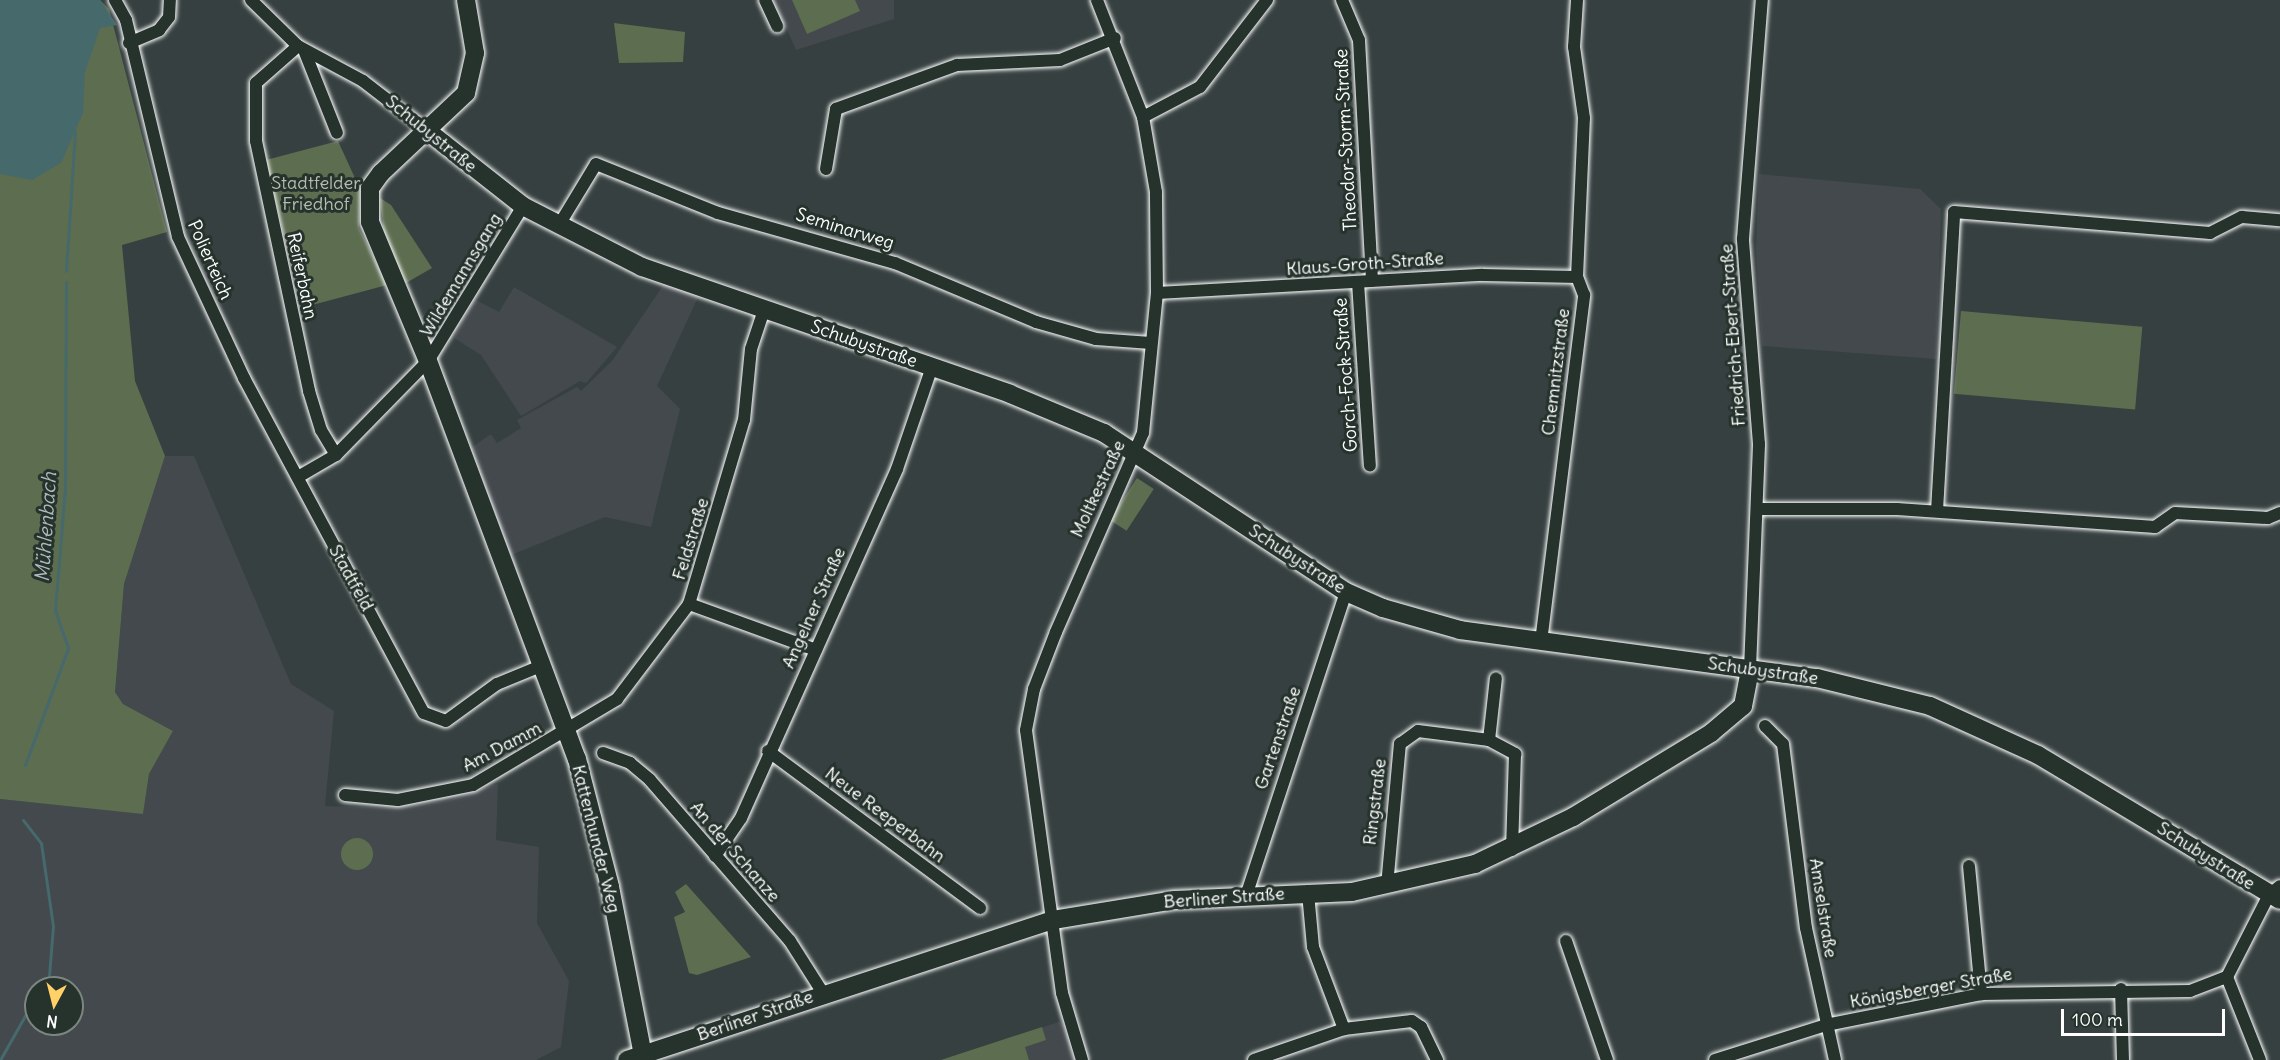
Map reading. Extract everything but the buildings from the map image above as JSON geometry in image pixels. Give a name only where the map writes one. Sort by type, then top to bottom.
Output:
[{"type":"street","name":"Polierteich","points":[[115,0],[129,43],[178,237],[298,477]]},
{"type":"street","points":[[129,43],[159,30],[169,17],[170,0]]},
{"type":"street","points":[[251,0],[301,48],[337,133]]},
{"type":"street","points":[[298,477],[336,455],[428,361],[378,247],[368,210],[370,188],[381,173],[429,132],[466,93],[474,73],[474,29],[466,0]]},
{"type":"street","points":[[765,0],[777,26]]},
{"type":"street","name":"Moltkestraße","points":[[1082,1060],[1062,993],[1027,746],[1029,711],[1093,541],[1137,452],[1156,293],[1156,192],[1143,117],[1115,38],[1097,0]]},
{"type":"street","points":[[1143,117],[1200,87],[1267,0]]},
{"type":"street","name":"Theodor-Storm-Straße","points":[[1342,0],[1359,40],[1372,281]]},
{"type":"street","name":"Chemnitzstraße","points":[[1541,642],[1584,295],[1577,277],[1584,118],[1574,47],[1577,0]]},
{"type":"street","name":"Friedrich-Ebert-Straße","points":[[1750,669],[1759,509],[1743,239],[1762,0]]},
{"type":"street","points":[[826,169],[836,109],[957,65],[1060,60],[1115,38]]},
{"type":"street","name":"Schubystraße","points":[[301,48],[363,81],[523,206],[559,225],[642,267],[1065,415],[1137,452],[1346,592],[1450,628],[1750,669],[1880,692],[1990,730],[2276,894]]},
{"type":"street","name":"Reiferbahn","points":[[301,48],[256,83],[256,141],[309,391],[321,430],[336,455]]},
{"type":"street","name":"Seminarweg","points":[[559,225],[596,164],[698,206],[895,263],[1036,322],[1096,339],[1151,343]]},
{"type":"street","name":"Wildemannsgang","points":[[428,361],[523,206]]},
{"type":"street","points":[[1937,511],[1953,212],[2210,233],[2242,217],[2280,220]]},
{"type":"street","name":"Klaus-Groth-Straße","points":[[1156,293],[1483,275],[1577,277]]},
{"type":"street","name":"Gorch-Fock-Straße","points":[[1358,282],[1370,466]]},
{"type":"street","name":"Feldstraße","points":[[567,732],[617,699],[689,604],[744,420],[751,349],[764,310]]},
{"type":"street","name":"Kattenhunder Weg","points":[[428,361],[567,732],[610,887],[638,1058]]},
{"type":"street","name":"Angelner Straße","points":[[715,856],[741,818],[768,751],[897,470],[932,367]]},
{"type":"street","name":"Stadtfeld","points":[[298,477],[424,713],[446,721],[497,684],[543,665]]},
{"type":"street","points":[[1759,509],[1937,511],[2155,526],[2175,513],[2268,518],[2280,513]]},
{"type":"street","name":"Gartenstraße","points":[[1246,896],[1346,592]]},
{"type":"street","points":[[689,604],[816,650]]},
{"type":"street","name":"Berliner Straße","points":[[638,1058],[823,993],[1053,920],[1246,896],[1387,886],[1512,850],[1737,714],[1747,697],[1750,669]]},
{"type":"street","points":[[1489,740],[1496,678]]},
{"type":"street","name":"Amselstraße","points":[[1765,726],[1783,744],[1806,928],[1835,1060]]},
{"type":"street","name":"Ringstraße","points":[[1387,886],[1400,744],[1418,731],[1489,740],[1515,754],[1512,850]]},
{"type":"street","name":"Am Damm","points":[[345,795],[398,800],[448,793],[498,774],[567,732]]},
{"type":"street","name":"Neue Reeperbahn","points":[[768,751],[980,909]]},
{"type":"street","name":"An der Schanze","points":[[603,753],[630,764],[650,780],[790,941],[823,993]]},
{"type":"street","points":[[1969,866],[1981,994]]},
{"type":"street","points":[[1308,893],[1313,947],[1344,1029]]},
{"type":"street","points":[[2260,1060],[2227,977],[2276,894]]},
{"type":"street","points":[[1566,941],[1607,1060]]},
{"type":"street","name":"Königsberger Straße","points":[[1715,1060],[1826,1025],[1981,994],[2121,989],[2190,990],[2227,977]]},
{"type":"street","points":[[2121,989],[2123,1060]]},
{"type":"street","points":[[1254,1060],[1344,1029],[1412,1021],[1421,1027],[1437,1060]]},
{"type":"shaded area","points":[[774,0],[894,0],[894,19],[796,50]]},
{"type":"shaded area","points":[[1759,174],[1920,189],[1941,209],[1936,359],[1762,346],[1756,248]]},
{"type":"shaded area","points":[[664,284],[699,295],[657,386],[680,409],[651,527],[605,517],[511,555],[471,448],[491,434],[497,443],[521,428],[517,420],[577,387],[581,391],[612,361]]},
{"type":"shaded area","points":[[514,287],[617,347],[586,383],[580,381],[521,416],[481,355],[454,338],[474,299],[499,312]]},
{"type":"shaded area","points":[[165,456],[194,456],[291,684],[334,711],[325,806],[396,808],[450,800],[498,784],[496,840],[539,847],[537,923],[569,981],[561,1047],[536,1060],[0,1060],[0,799],[143,813],[149,774],[173,731],[123,704],[115,692],[124,584]]},
{"type":"shaded area","points":[[1062,1021],[1075,1060],[941,1060]]},
{"type":"green space","points":[[0,0],[100,0],[109,9],[167,232],[122,245],[135,381],[165,456],[124,584],[115,692],[123,704],[173,731],[149,774],[143,814],[0,799]]},
{"type":"green space","points":[[792,0],[855,0],[860,11],[807,34]]},
{"type":"green space","points":[[614,23],[685,32],[683,62],[619,63]]},
{"type":"green space","name":"Stadtfelder Friedhof","points":[[338,141],[360,189],[359,228],[387,285],[301,308],[266,160]]},
{"type":"green space","points":[[380,198],[391,205],[432,268],[406,283],[385,240]]},
{"type":"green space","points":[[1961,311],[2142,327],[2135,410],[1954,394]]},
{"type":"green space","points":[[1137,478],[1154,489],[1127,531],[1110,520]]},
{"type":"green space","points":[[357,838],[368,843],[373,854],[368,865],[357,870],[346,865],[341,854],[346,843]]},
{"type":"green space","points":[[686,884],[751,957],[697,975],[689,973],[674,917],[685,912],[675,892]]},
{"type":"green space","points":[[1042,1027],[1046,1040],[1025,1047],[1029,1060],[941,1060]]},
{"type":"water","points":[[0,0],[100,0],[117,25],[100,28],[85,72],[83,113],[61,163],[32,180],[0,174]]},
{"type":"waterway","name":"Mühlenbach","points":[[66,271],[75,131]]},
{"type":"waterway","name":"Mühlenbach","points":[[25,765],[68,648],[55,610],[65,489],[66,282]]},
{"type":"waterway","name":"Mühlenbach","points":[[23,820],[41,843],[53,926],[49,976]]},
{"type":"waterway","name":"Mühlenbach","points":[[0,1060],[24,1017]]}]
